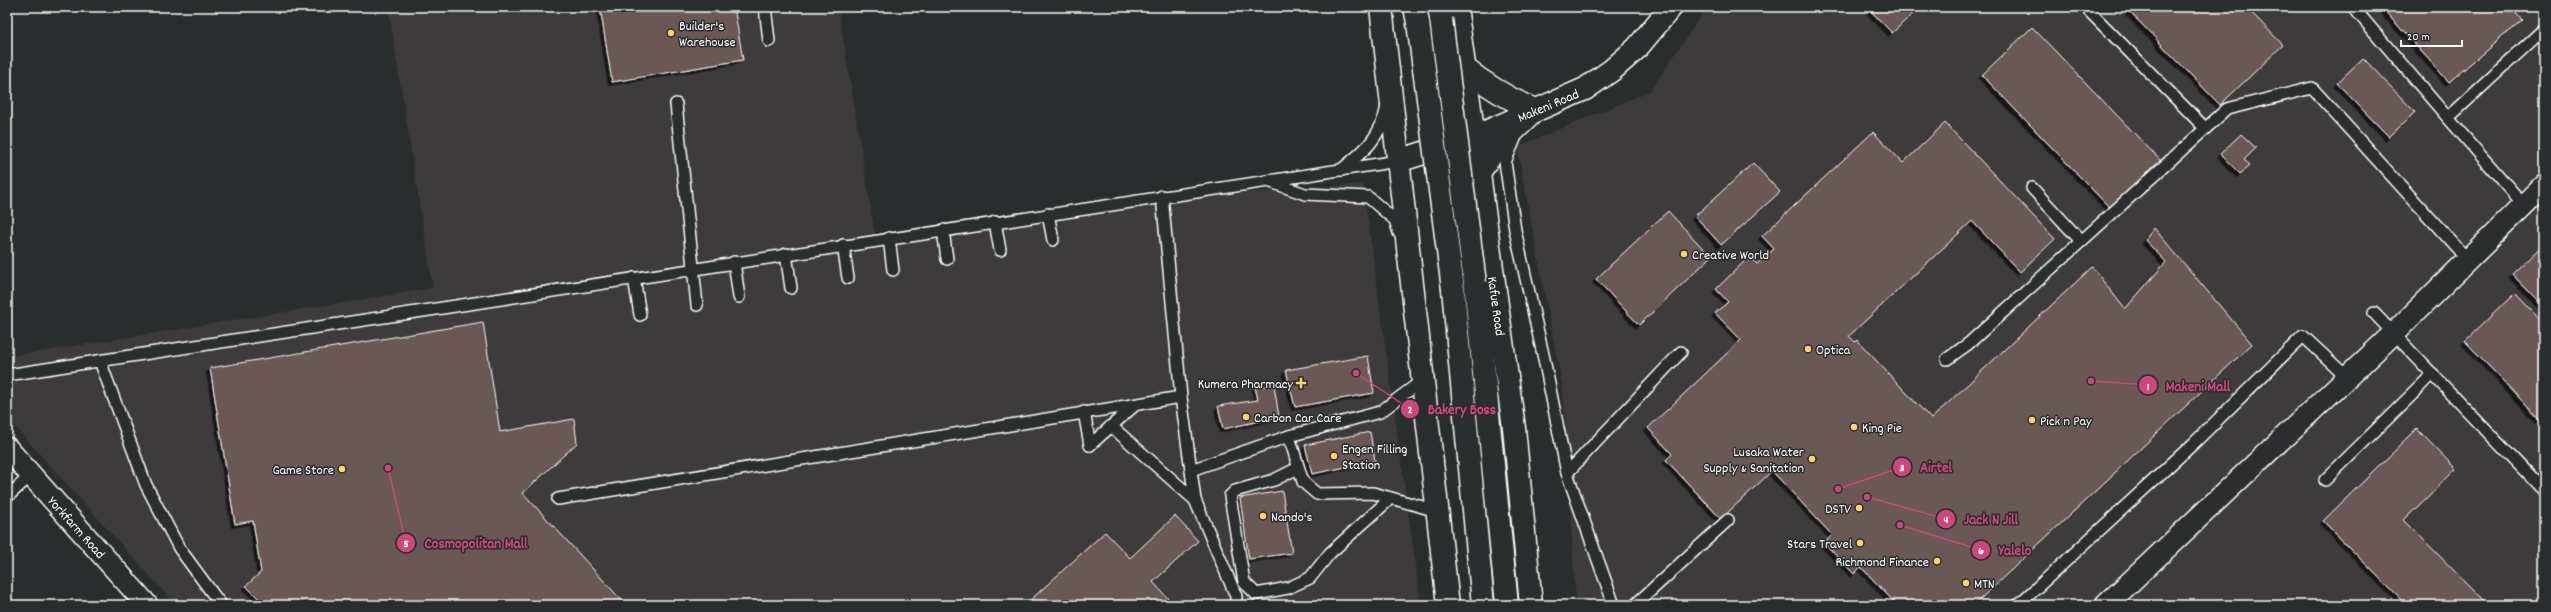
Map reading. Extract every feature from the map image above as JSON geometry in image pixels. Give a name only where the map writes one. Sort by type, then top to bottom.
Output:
[{"type":"main road","points":[[1381,7],[1448,605]]},
{"type":"main road","name":"Makeni Road","points":[[1398,161],[1474,137],[1585,89],[1612,70],[1637,48],[1671,7]]},
{"type":"main road","name":"Kafue Road","points":[[1446,11],[1464,68],[1474,137],[1514,428],[1531,605]]},
{"type":"main road","name":"Kafue Road","points":[[1446,11],[1507,605]]},
{"type":"main road","points":[[1417,15],[1453,289],[1483,605]]},
{"type":"main road","points":[[1464,68],[1486,86],[1510,100],[1535,110],[1495,149],[1479,173]]},
{"type":"street","points":[[2106,605],[2394,333],[2544,186]]},
{"type":"street","name":"Yorkfarm Road","points":[[7,448],[147,605]]},
{"type":"lane","points":[[765,7],[769,41]]},
{"type":"lane","points":[[2353,7],[2524,205]]},
{"type":"lane","points":[[2089,11],[2205,128]]},
{"type":"lane","points":[[2448,118],[2544,29]]},
{"type":"lane","points":[[1340,170],[1370,145],[1385,116],[1391,86]]},
{"type":"lane","points":[[1947,359],[1968,344],[2227,109],[2312,88],[2468,260]]},
{"type":"lane","points":[[676,104],[691,269],[697,305]]},
{"type":"lane","points":[[1535,110],[1511,145],[1505,162],[1515,230],[1567,473],[1614,605]]},
{"type":"lane","points":[[7,375],[843,245],[1398,161]]},
{"type":"lane","points":[[1267,180],[1305,194],[1368,197],[1395,220],[1411,270]]},
{"type":"lane","points":[[2032,188],[2082,241]]},
{"type":"lane","points":[[1162,196],[1181,397],[1195,500],[1236,596],[1236,605]]},
{"type":"lane","points":[[1048,214],[1053,240]]},
{"type":"lane","points":[[995,222],[1000,250]]},
{"type":"lane","points":[[943,230],[948,260]]},
{"type":"lane","points":[[889,238],[893,270]]},
{"type":"lane","points":[[843,245],[848,278]]},
{"type":"lane","points":[[786,254],[791,288]]},
{"type":"lane","points":[[734,262],[740,297]]},
{"type":"lane","points":[[634,278],[640,315]]},
{"type":"lane","points":[[2374,313],[2544,491]]},
{"type":"lane","points":[[2018,605],[2193,444],[2303,336],[2347,377]]},
{"type":"lane","points":[[1567,473],[1681,352]]},
{"type":"lane","points":[[100,361],[146,485],[179,548],[221,605]]},
{"type":"lane","points":[[2325,480],[2433,374]]},
{"type":"lane","points":[[1191,470],[1289,436],[1380,412],[1423,380]]},
{"type":"lane","points":[[558,499],[1181,397]]},
{"type":"lane","points":[[1084,412],[1090,445],[1135,404]]},
{"type":"lane","points":[[1111,426],[1195,500]]},
{"type":"lane","points":[[1289,436],[1303,482],[1317,494],[1373,493],[1437,511]]},
{"type":"lane","points":[[1298,468],[1274,480],[1235,491],[1230,496],[1244,582],[1256,594],[1288,588],[1310,578],[1330,553],[1391,498]]},
{"type":"lane","points":[[7,497],[31,475]]},
{"type":"lane","points":[[1634,605],[1728,520]]},
{"type":"shaded area","points":[[388,7],[838,7],[877,247],[1187,197],[1363,184],[1421,605],[176,605],[7,418],[7,357],[433,288]]},
{"type":"shaded area","points":[[1707,7],[2544,7],[2544,605],[1576,605],[1563,391],[1517,147],[1650,91]]},
{"type":"building","name":"Builder's Warehouse","points":[[600,7],[734,7],[743,60],[612,82]]},
{"type":"building","points":[[1867,7],[1920,7],[1892,33]]},
{"type":"building","points":[[2125,7],[2246,7],[2283,45],[2220,105]]},
{"type":"building","points":[[2381,7],[2510,7],[2522,20],[2449,82]]},
{"type":"building","points":[[2032,27],[2162,162],[2112,210],[1982,75]]},
{"type":"building","points":[[2363,58],[2415,112],[2389,137],[2337,83]]},
{"type":"building","points":[[1945,123],[2055,239],[2020,272],[1972,221],[1849,336],[1855,342],[1857,340],[1931,419],[2092,267],[2125,309],[2166,262],[2145,240],[2154,228],[2252,344],[1974,605],[1897,605],[1861,567],[1854,574],[1824,543],[1832,535],[1772,471],[1721,519],[1666,460],[1672,454],[1648,428],[1741,340],[1715,313],[1728,302],[1716,289],[1750,256],[1757,264],[1774,249],[1762,236],[1873,132],[1903,163]]},
{"type":"building","points":[[2241,134],[2256,148],[2244,160],[2250,165],[2240,174],[2220,154]]},
{"type":"building","points":[[1753,163],[1780,192],[1721,245],[1695,216]]},
{"type":"building","points":[[1668,211],[1711,257],[1639,325],[1596,279]]},
{"type":"building","points":[[2544,244],[2544,307],[2512,274]]},
{"type":"building","points":[[2515,293],[2544,324],[2544,424],[2465,341]]},
{"type":"building","points":[[483,322],[500,432],[574,419],[577,443],[523,493],[626,605],[265,605],[246,586],[261,572],[253,521],[235,524],[210,368]]},
{"type":"building","points":[[1368,356],[1374,393],[1295,407],[1286,370]]},
{"type":"building","points":[[1274,385],[1279,417],[1223,429],[1218,406],[1258,400],[1255,387]]},
{"type":"building","points":[[2417,429],[2456,469],[2404,520],[2488,605],[2406,605],[2323,521]]},
{"type":"building","points":[[1370,432],[1375,461],[1312,474],[1305,445]]},
{"type":"building","points":[[1282,491],[1292,553],[1249,559],[1240,498]]},
{"type":"building","points":[[1175,516],[1198,541],[1153,582],[1174,605],[1025,605],[1105,532],[1130,558]]},
{"type":"place","name":"Builder's Warehouse","points":[[671,33]]},
{"type":"place","name":"Creative World","points":[[1684,254]]},
{"type":"place","name":"Optica","points":[[1808,349]]},
{"type":"place","name":"Bakery Boss","points":[[1356,373]]},
{"type":"place","name":"Makeni Mall","points":[[2091,381]]},
{"type":"place","name":"Kumera Pharmacy","points":[[1301,383]]},
{"type":"place","name":"Carbon Car Care","points":[[1246,417]]},
{"type":"place","name":"Pick n Pay","points":[[2032,420]]},
{"type":"place","name":"King Pie","points":[[1854,427]]},
{"type":"place","name":"Engen Filling Station","points":[[1334,456]]},
{"type":"place","name":"Lusaka Water Supply & Sanitation","points":[[1812,459]]},
{"type":"place","name":"Cosmopolitan Mall","points":[[388,468]]},
{"type":"place","name":"Game Store","points":[[342,469]]},
{"type":"place","name":"Airtel","points":[[1838,489]]},
{"type":"place","name":"Jack N Jill","points":[[1867,497]]},
{"type":"place","name":"DSTV","points":[[1859,508]]},
{"type":"place","name":"Nando's","points":[[1263,516]]},
{"type":"place","name":"Yalelo","points":[[1900,525]]},
{"type":"place","name":"Stars Travel","points":[[1860,543]]},
{"type":"place","name":"Richmond Finance","points":[[1937,561]]},
{"type":"place","name":"MTN","points":[[1966,583]]}]
